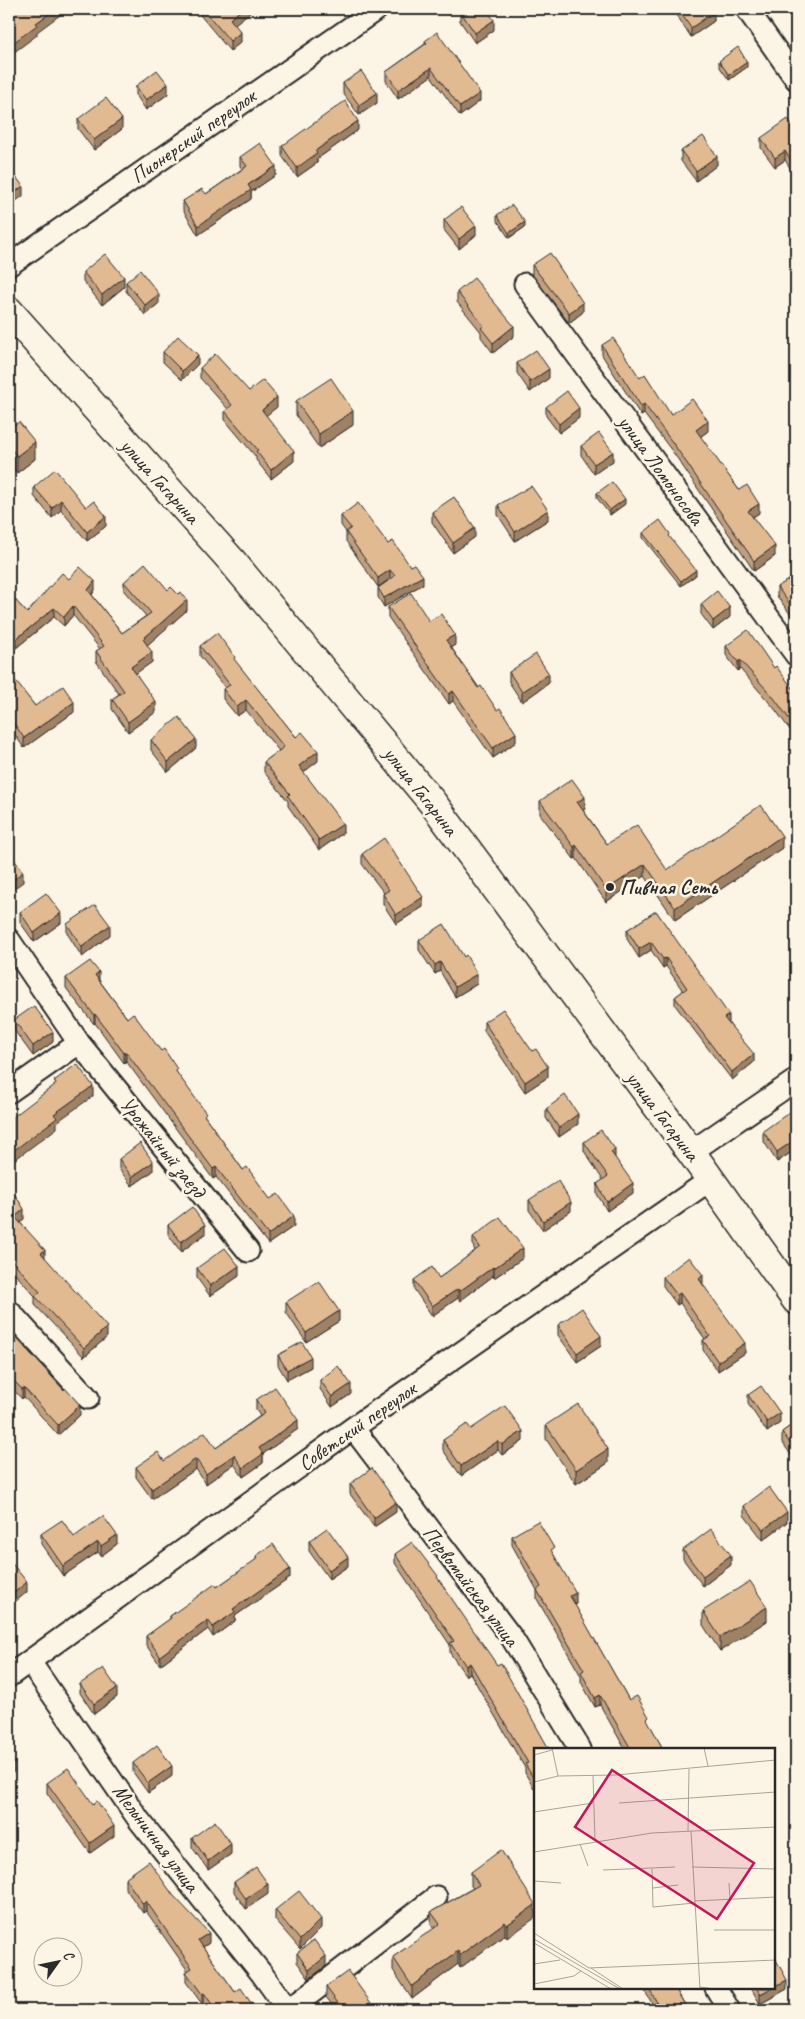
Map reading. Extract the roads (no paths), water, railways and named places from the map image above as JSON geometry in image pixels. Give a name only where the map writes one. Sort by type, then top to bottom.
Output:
[{"type":"main road","name":"улица Гагарина","points":[[9,311],[231,560],[432,802],[691,1152],[796,1300]]},
{"type":"street","name":"Пионерский переулок","points":[[9,265],[351,16],[377,9]]},
{"type":"street","points":[[747,9],[796,79]]},
{"type":"street","name":"улица Ломоносова","points":[[525,284],[796,655]]},
{"type":"street","name":"Урожайный заезд","points":[[9,940],[79,1043],[248,1251]]},
{"type":"street","points":[[9,1092],[79,1043]]},
{"type":"street","points":[[691,1152],[796,1080]]},
{"type":"street","name":"Советский переулок","points":[[15,1670],[353,1428],[710,1180]]},
{"type":"street","points":[[9,1311],[88,1398]]},
{"type":"street","name":"Первомайская улица","points":[[353,1428],[512,1638],[579,1748]]},
{"type":"street","name":"Мельничная улица","points":[[15,1670],[139,1820],[289,2010]]},
{"type":"street","points":[[289,2010],[436,1898]]},
{"type":"street","points":[[717,1989],[728,2010]]},
{"type":"place","name":"Пивная Сеть","points":[[610,887]]}]
